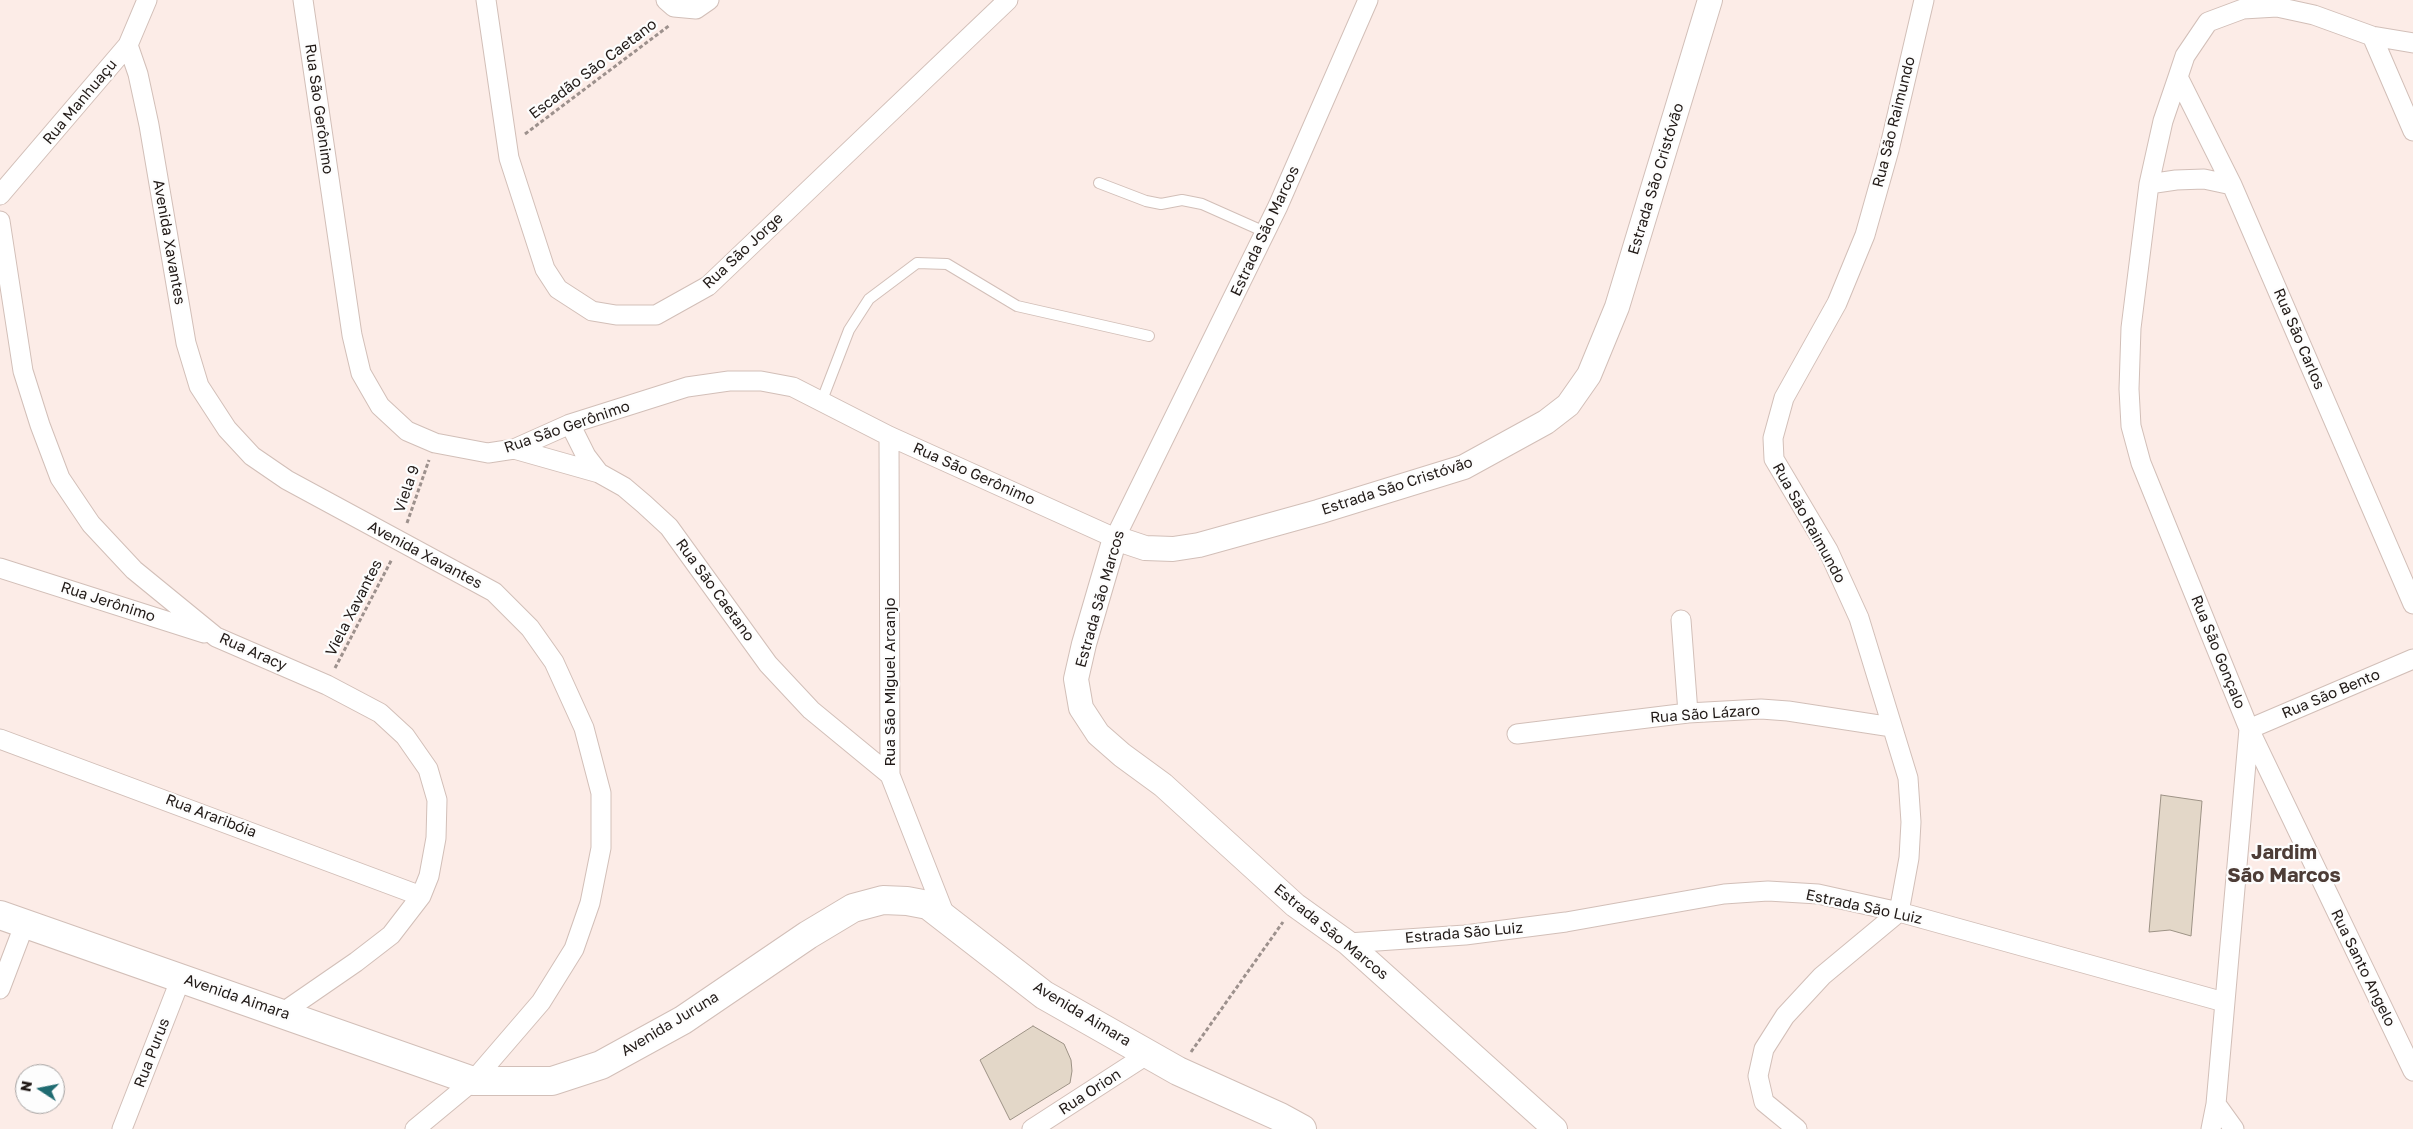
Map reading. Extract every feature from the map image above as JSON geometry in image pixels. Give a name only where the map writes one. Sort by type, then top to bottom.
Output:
[{"type":"main road","name":"Avenida Juruna","points":[[473,1081],[552,1081],[600,1065],[684,1020],[808,935],[853,908],[883,900],[907,901],[928,905],[946,918]]},
{"type":"main road","name":"Avenida Aimara","points":[[946,918],[1044,995],[1178,1071],[1302,1129]]},
{"type":"main road","name":"Avenida Aimara","points":[[13,919],[282,1013],[417,1063],[473,1081]]},
{"type":"street","name":"Rua Manhuaçu","points":[[0,196],[128,45],[147,0]]},
{"type":"street","name":"Rua São Gerônimo","points":[[303,0],[352,335],[361,373],[380,406],[407,431],[435,443],[488,453],[514,449],[570,424],[687,387],[729,381],[761,381],[794,387],[890,436],[1115,538]]},
{"type":"street","name":"Rua São Jorge","points":[[486,0],[507,148],[545,270],[558,289],[592,311],[616,315],[656,316],[708,286],[1008,0]]},
{"type":"street","points":[[666,0],[674,7],[696,9],[709,0]]},
{"type":"street","name":"Estrada São Marcos","points":[[1368,0],[1265,232],[1115,538],[1084,644],[1076,679],[1081,708],[1098,734],[1122,755],[1163,785],[1295,905],[1348,943],[1555,1129]]},
{"type":"street","name":"Estrada São Cristóvão","points":[[1115,538],[1145,548],[1173,549],[1199,545],[1318,512],[1464,467],[1546,422],[1568,405],[1589,374],[1617,307],[1710,0]]},
{"type":"street","name":"Rua São Raimundo","points":[[1899,912],[1909,858],[1911,822],[1908,778],[1859,618],[1828,550],[1774,459],[1773,438],[1784,398],[1837,304],[1865,235],[1888,150],[1924,0]]},
{"type":"street","name":"Rua São Gonçalo","points":[[2211,1129],[2216,1104],[2249,728],[2141,464],[2131,426],[2129,389],[2131,328],[2149,184],[2163,121],[2185,56],[2208,22],[2240,4],[2277,7],[2314,15],[2372,36],[2413,44]]},
{"type":"street","points":[[2372,36],[2413,131]]},
{"type":"street","name":"Avenida Xavantes","points":[[128,45],[138,74],[149,126],[186,343],[199,386],[227,429],[252,456],[287,480],[494,592],[530,628],[554,662],[584,728],[601,793],[601,848],[590,903],[574,949],[541,1002],[473,1081]]},
{"type":"street","name":"Rua São Carlos","points":[[2178,77],[2232,185],[2413,604]]},
{"type":"street","points":[[2149,184],[2176,180],[2204,179],[2232,185]]},
{"type":"street","name":"Rua Aracy","points":[[0,221],[23,371],[40,425],[60,478],[91,524],[134,570],[216,637],[327,684],[380,713],[405,736],[428,769],[437,800],[436,838],[430,876],[421,896],[391,935],[356,962],[282,1013]]},
{"type":"street","points":[[570,424],[586,456],[599,473]]},
{"type":"street","name":"Rua São Miguel Arcanjo","points":[[890,436],[890,775],[946,918]]},
{"type":"street","name":"Rua São Caetano","points":[[514,449],[599,473],[624,487],[669,527],[768,664],[810,710],[890,775]]},
{"type":"street","name":"Rua Jerônimo","points":[[0,568],[216,637]]},
{"type":"street","points":[[1681,620],[1688,713]]},
{"type":"street","name":"Rua São Bento","points":[[2249,728],[2413,659]]},
{"type":"street","name":"Rua São Lázaro","points":[[1517,734],[1688,713],[1754,709],[1788,711],[1892,727]]},
{"type":"street","name":"Rua Santo Angelo","points":[[2249,728],[2413,1071]]},
{"type":"street","name":"Rua Araribóia","points":[[0,739],[187,807],[421,896]]},
{"type":"street","name":"Estrada São Luiz","points":[[1348,943],[1474,934],[1566,922],[1724,894],[1768,891],[1818,894],[1899,912],[2224,1002]]},
{"type":"street","points":[[1797,1129],[1764,1102],[1758,1076],[1764,1049],[1785,1016],[1822,976],[1899,912]]},
{"type":"street","points":[[0,989],[13,919]]},
{"type":"street","name":"Rua Purus","points":[[122,1129],[181,978]]},
{"type":"street","name":"Rua Orion","points":[[1032,1129],[1148,1054]]},
{"type":"street","points":[[415,1129],[473,1081]]},
{"type":"street","points":[[2216,1104],[2234,1129]]},
{"type":"lane","points":[[1099,183],[1146,201],[1162,204],[1182,200],[1202,204],[1265,232]]},
{"type":"lane","points":[[822,400],[849,330],[869,299],[917,263],[947,264],[1017,306],[1149,336]]},
{"type":"path","name":"Escadão São Caetano","points":[[507,148],[692,8]]},
{"type":"path","name":"Viela 9","points":[[401,542],[435,443]]},
{"type":"path","name":"Viela Xavantes","points":[[327,684],[401,542]]},
{"type":"path","points":[[1178,1071],[1295,905]]},
{"type":"building","points":[[2161,795],[2202,801],[2191,936],[2170,930],[2149,932]]},
{"type":"building","points":[[1033,1026],[1064,1044],[1071,1060],[1070,1083],[1010,1120],[980,1060]]},
{"type":"district","name":"Jardim São Marcos","points":[[2284,864]]}]
